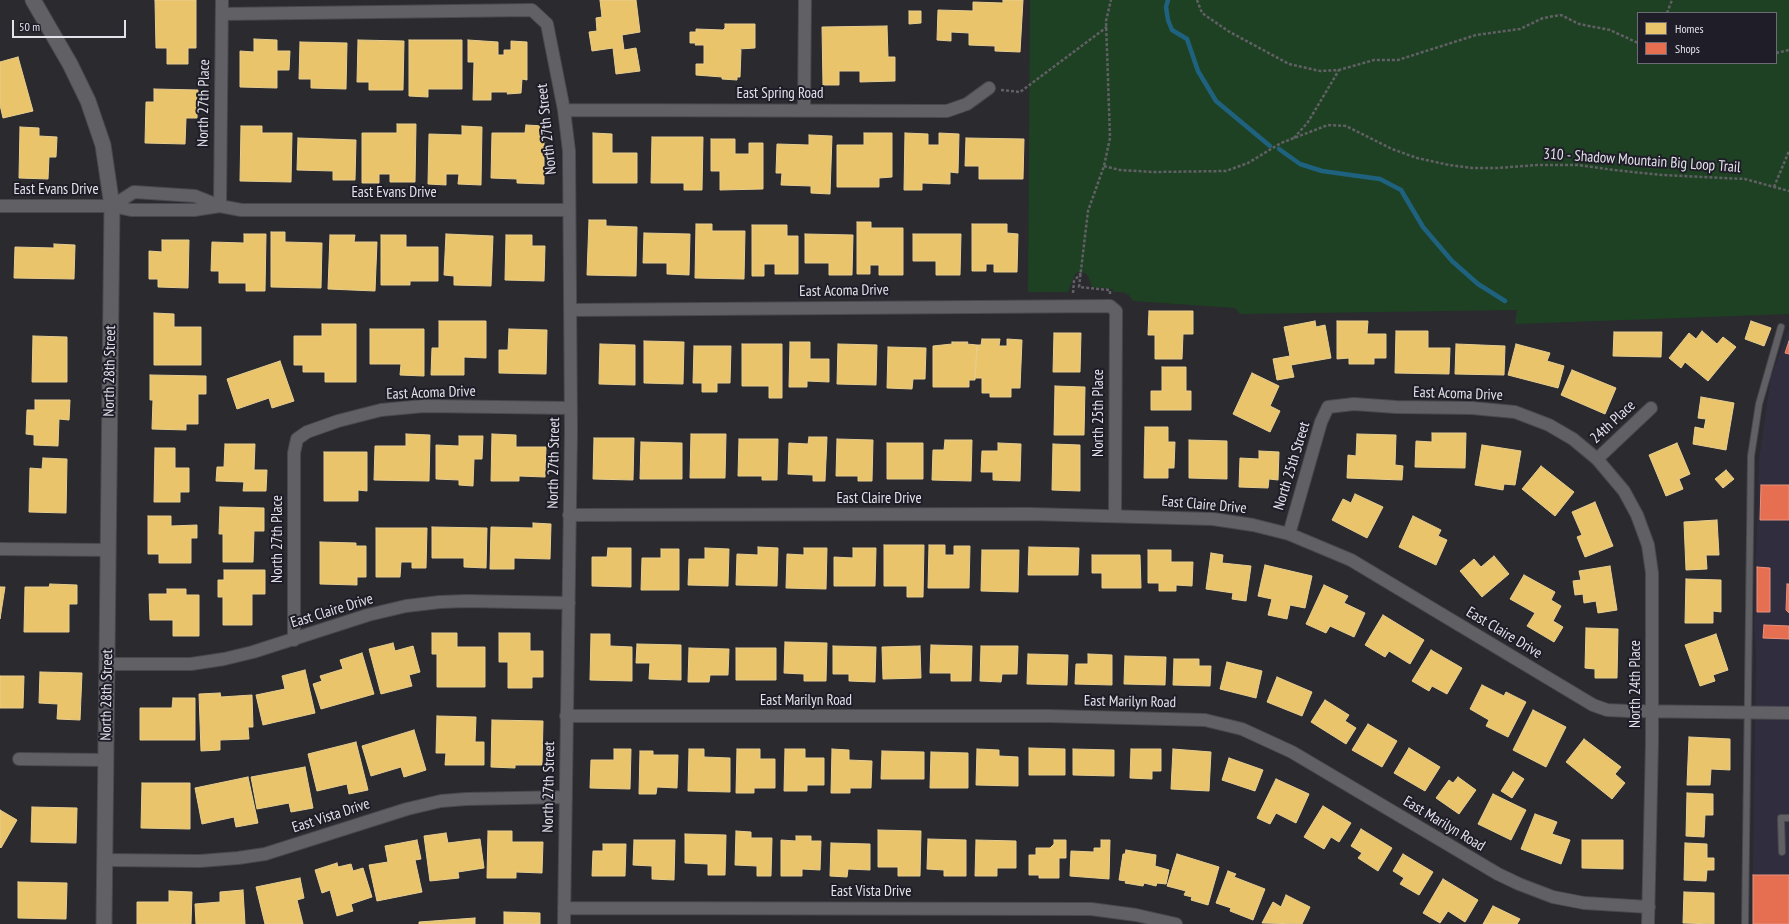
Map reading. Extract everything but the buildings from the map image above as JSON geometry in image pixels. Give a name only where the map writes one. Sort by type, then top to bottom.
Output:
[{"type":"street","name":"North 28th Street","points":[[33,0],[70,64],[88,101],[103,145],[112,206],[106,860],[104,924]]},
{"type":"street","name":"North 27th Place","points":[[220,206],[222,0]]},
{"type":"street","points":[[804,110],[805,0]]},
{"type":"street","name":"North 27th Street","points":[[222,14],[532,10],[547,24],[564,110],[568,151],[571,408],[564,924]]},
{"type":"street","name":"East Spring Road","points":[[564,110],[947,111],[967,104],[989,88]]},
{"type":"street","name":"East Evans Drive","points":[[112,206],[134,192],[195,196],[220,206],[241,210],[569,210]]},
{"type":"street","name":"East Evans Drive","points":[[0,206],[112,206],[131,210],[194,210],[220,206]]},
{"type":"street","name":"East Acoma Drive","points":[[570,310],[1072,305],[1113,309]]},
{"type":"street","name":"North 25th Place","points":[[1113,309],[1114,516]]},
{"type":"street","name":"East Acoma Drive","points":[[1328,407],[1354,404],[1396,408],[1472,408],[1515,412],[1549,425],[1573,439],[1597,459]]},
{"type":"street","name":"East Acoma Drive","points":[[297,439],[307,432],[338,421],[381,410],[424,406],[571,408]]},
{"type":"street","name":"North 25th Street","points":[[1289,534],[1321,422],[1328,407]]},
{"type":"street","name":"24th Place","points":[[1597,459],[1651,408]]},
{"type":"street","name":"North 27th Place","points":[[294,640],[294,452],[297,439]]},
{"type":"street","name":"North 24th Place","points":[[1597,459],[1624,491],[1637,515],[1648,545],[1652,587],[1648,924]]},
{"type":"street","name":"East Claire Drive","points":[[569,515],[1031,514],[1213,518],[1253,524],[1289,534],[1351,560],[1593,706],[1607,710],[1789,713]]},
{"type":"street","points":[[0,549],[108,550]]},
{"type":"street","name":"East Claire Drive","points":[[107,664],[191,664],[253,652],[368,615],[406,606],[466,601],[569,603]]},
{"type":"street","name":"East Marilyn Road","points":[[566,716],[1049,716],[1205,720],[1242,729],[1286,749],[1498,874],[1519,884],[1554,897],[1584,903],[1649,907]]},
{"type":"street","name":"North 28th Street","points":[[19,759],[106,760]]},
{"type":"street","name":"East Vista Drive","points":[[106,860],[200,861],[238,858],[265,854],[407,809],[441,801],[466,798],[566,797]]},
{"type":"street","name":"East Vista Drive","points":[[564,908],[1076,909],[1136,915],[1176,924]]},
{"type":"lane","points":[[1745,924],[1751,456],[1759,404],[1781,327]]},
{"type":"lane","points":[[1782,852],[1781,818],[1789,818]]},
{"type":"path","points":[[1112,0],[1106,21],[1110,138],[1104,166],[1088,211],[1080,287],[1110,290],[1113,309]]},
{"type":"path","points":[[1197,0],[1202,13],[1218,24],[1289,64],[1320,71],[1339,70],[1374,60],[1398,60],[1476,35],[1520,29],[1543,18],[1561,15],[1579,24],[1610,30],[1637,43]]},
{"type":"path","points":[[1667,12],[1672,0]]},
{"type":"path","points":[[989,88],[1020,92],[1107,27]]},
{"type":"path","points":[[1777,53],[1789,50]]},
{"type":"path","points":[[1294,138],[1308,122],[1339,70]]},
{"type":"path","name":"310 - Shadow Mountain Big Loop Trail","points":[[1104,166],[1120,170],[1153,172],[1226,172],[1248,163],[1280,143],[1328,125],[1346,126],[1392,149],[1417,158],[1449,165],[1472,168],[1498,168],[1578,164],[1614,170],[1654,174],[1745,178],[1789,191]]},
{"type":"path","points":[[1774,187],[1789,151]]},
{"type":"path","points":[[1072,305],[1074,281],[1082,272]]},
{"type":"shaded area","points":[[1789,329],[1789,924],[1752,924],[1756,658],[1754,622],[1759,459],[1771,376]]},
{"type":"green space","points":[[1030,0],[1789,0],[1789,314],[1515,324],[1517,310],[1240,314],[1235,308],[1133,301],[1129,295],[1122,292],[1113,292],[1113,289],[1092,287],[1088,276],[1085,273],[1079,272],[1075,274],[1068,292],[1028,292]]},
{"type":"waterway","points":[[1168,0],[1166,7],[1168,20],[1172,30],[1187,39],[1198,71],[1216,101],[1270,146]]},
{"type":"waterway","points":[[1279,149],[1300,164],[1322,171],[1380,179],[1401,190],[1423,227],[1452,261],[1478,284],[1505,301]]}]
